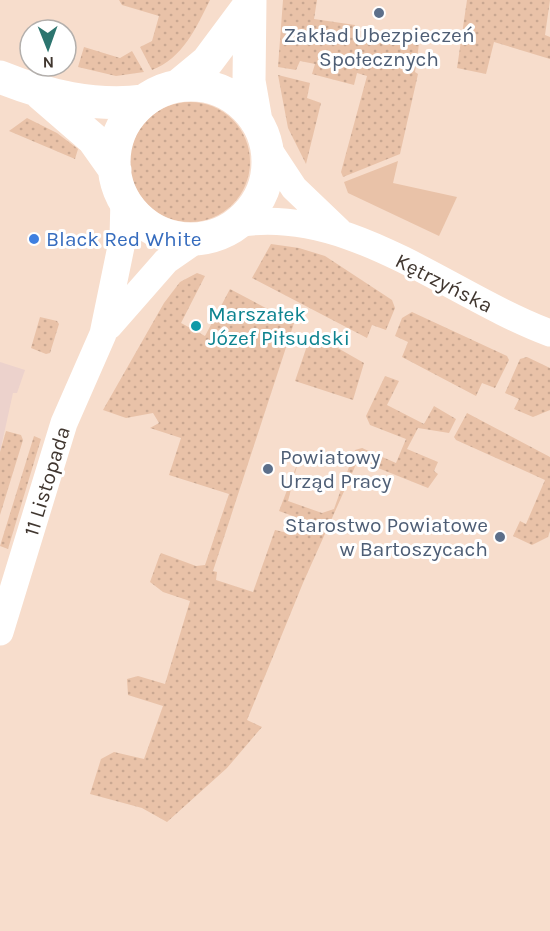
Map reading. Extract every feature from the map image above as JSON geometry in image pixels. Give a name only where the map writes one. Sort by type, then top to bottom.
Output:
[{"type":"street","points":[[178,86],[207,62],[249,3]]},
{"type":"street","points":[[40,93],[93,139],[120,184],[134,213],[154,228],[177,237],[199,238],[218,234],[236,224],[253,207],[263,190],[267,172],[249,81],[249,3]]},
{"type":"street","points":[[0,77],[40,93],[107,103],[144,101]]},
{"type":"street","points":[[120,184],[119,135],[131,114],[144,101],[157,93],[178,86],[198,85],[222,91],[243,105],[261,134]]},
{"type":"street","name":"Kętrzyńska","points":[[261,134],[294,188],[339,231]]},
{"type":"street","name":"11 Listopada","points":[[0,632],[64,423],[103,334],[123,237],[120,184]]},
{"type":"street","name":"Kętrzyńska","points":[[236,224],[274,221],[339,231],[464,290],[514,318],[550,333]]},
{"type":"street","name":"11 Listopada","points":[[103,334],[133,295],[166,261],[199,238]]},
{"type":"shaded area","points":[[119,0],[210,0],[194,31],[180,50],[163,65],[152,70],[140,47],[152,41],[159,16],[122,5]]},
{"type":"shaded area","points":[[283,0],[317,0],[314,19],[355,25],[354,30],[382,34],[382,38],[419,44],[415,72],[418,74],[400,154],[343,177],[341,172],[367,76],[357,73],[354,85],[312,74],[315,64],[300,61],[296,70],[278,67]]},
{"type":"shaded area","points":[[467,0],[550,0],[545,35],[550,37],[550,59],[494,42],[486,74],[457,68]]},
{"type":"shaded area","points":[[84,47],[120,58],[132,51],[144,72],[116,76],[78,67]]},
{"type":"shaded area","points":[[278,75],[310,83],[307,98],[321,103],[306,164],[288,128]]},
{"type":"shaded area","points":[[190,102],[213,106],[233,119],[246,139],[250,162],[246,185],[233,205],[213,218],[190,222],[167,218],[147,205],[134,185],[130,162],[134,139],[147,119],[167,106]]},
{"type":"shaded area","points":[[27,118],[57,133],[78,149],[75,159],[9,131]]},
{"type":"shaded area","points":[[398,161],[393,183],[457,197],[439,236],[348,193],[344,182]]},
{"type":"shaded area","points":[[271,244],[299,248],[325,256],[392,300],[395,308],[386,330],[372,325],[367,338],[252,278]]},
{"type":"shaded area","points":[[197,273],[205,276],[181,323],[205,336],[230,289],[294,323],[213,571],[217,572],[216,580],[253,592],[275,530],[296,535],[301,519],[279,511],[298,462],[288,501],[322,513],[334,509],[355,450],[362,448],[396,463],[406,439],[370,425],[366,416],[385,376],[399,381],[387,405],[424,424],[434,406],[456,419],[449,433],[418,428],[407,449],[438,462],[434,471],[438,474],[428,488],[358,460],[303,583],[247,720],[262,727],[227,768],[167,822],[142,808],[90,794],[101,759],[114,752],[144,759],[163,706],[128,695],[127,679],[138,676],[165,684],[190,601],[163,592],[150,582],[159,557],[161,553],[196,566],[205,565],[229,494],[169,475],[181,438],[150,428],[159,423],[153,413],[126,418],[103,410],[164,303],[180,282]]},
{"type":"shaded area","points":[[412,312],[507,356],[509,360],[495,388],[482,383],[476,396],[402,357],[408,342],[395,336],[402,318]]},
{"type":"shaded area","points":[[40,317],[57,321],[59,324],[50,353],[46,354],[31,348]]},
{"type":"shaded area","points":[[315,335],[364,363],[353,400],[295,381],[309,340]]},
{"type":"shaded area","points":[[527,357],[550,368],[550,410],[533,417],[514,409],[519,399],[505,393],[520,359]]},
{"type":"shaded area","points":[[0,362],[25,370],[17,393],[13,393],[0,452]]},
{"type":"shaded area","points":[[467,413],[550,457],[550,531],[548,537],[532,545],[513,536],[520,521],[526,524],[545,480],[456,440],[454,437]]},
{"type":"shaded area","points":[[6,431],[21,435],[23,440],[0,515],[0,452]]},
{"type":"shaded area","points":[[34,436],[41,439],[8,549],[0,546]]},
{"type":"place","name":"Zakład Ubezpieczeń Społecznych","points":[[379,13]]},
{"type":"place","name":"Black Red White","points":[[34,239]]},
{"type":"place","name":"Marszałek Józef Piłsudski","points":[[196,326]]},
{"type":"place","name":"Powiatowy Urząd Pracy","points":[[268,469]]},
{"type":"place","name":"Starostwo Powiatowe w Bartoszycach","points":[[500,537]]}]
